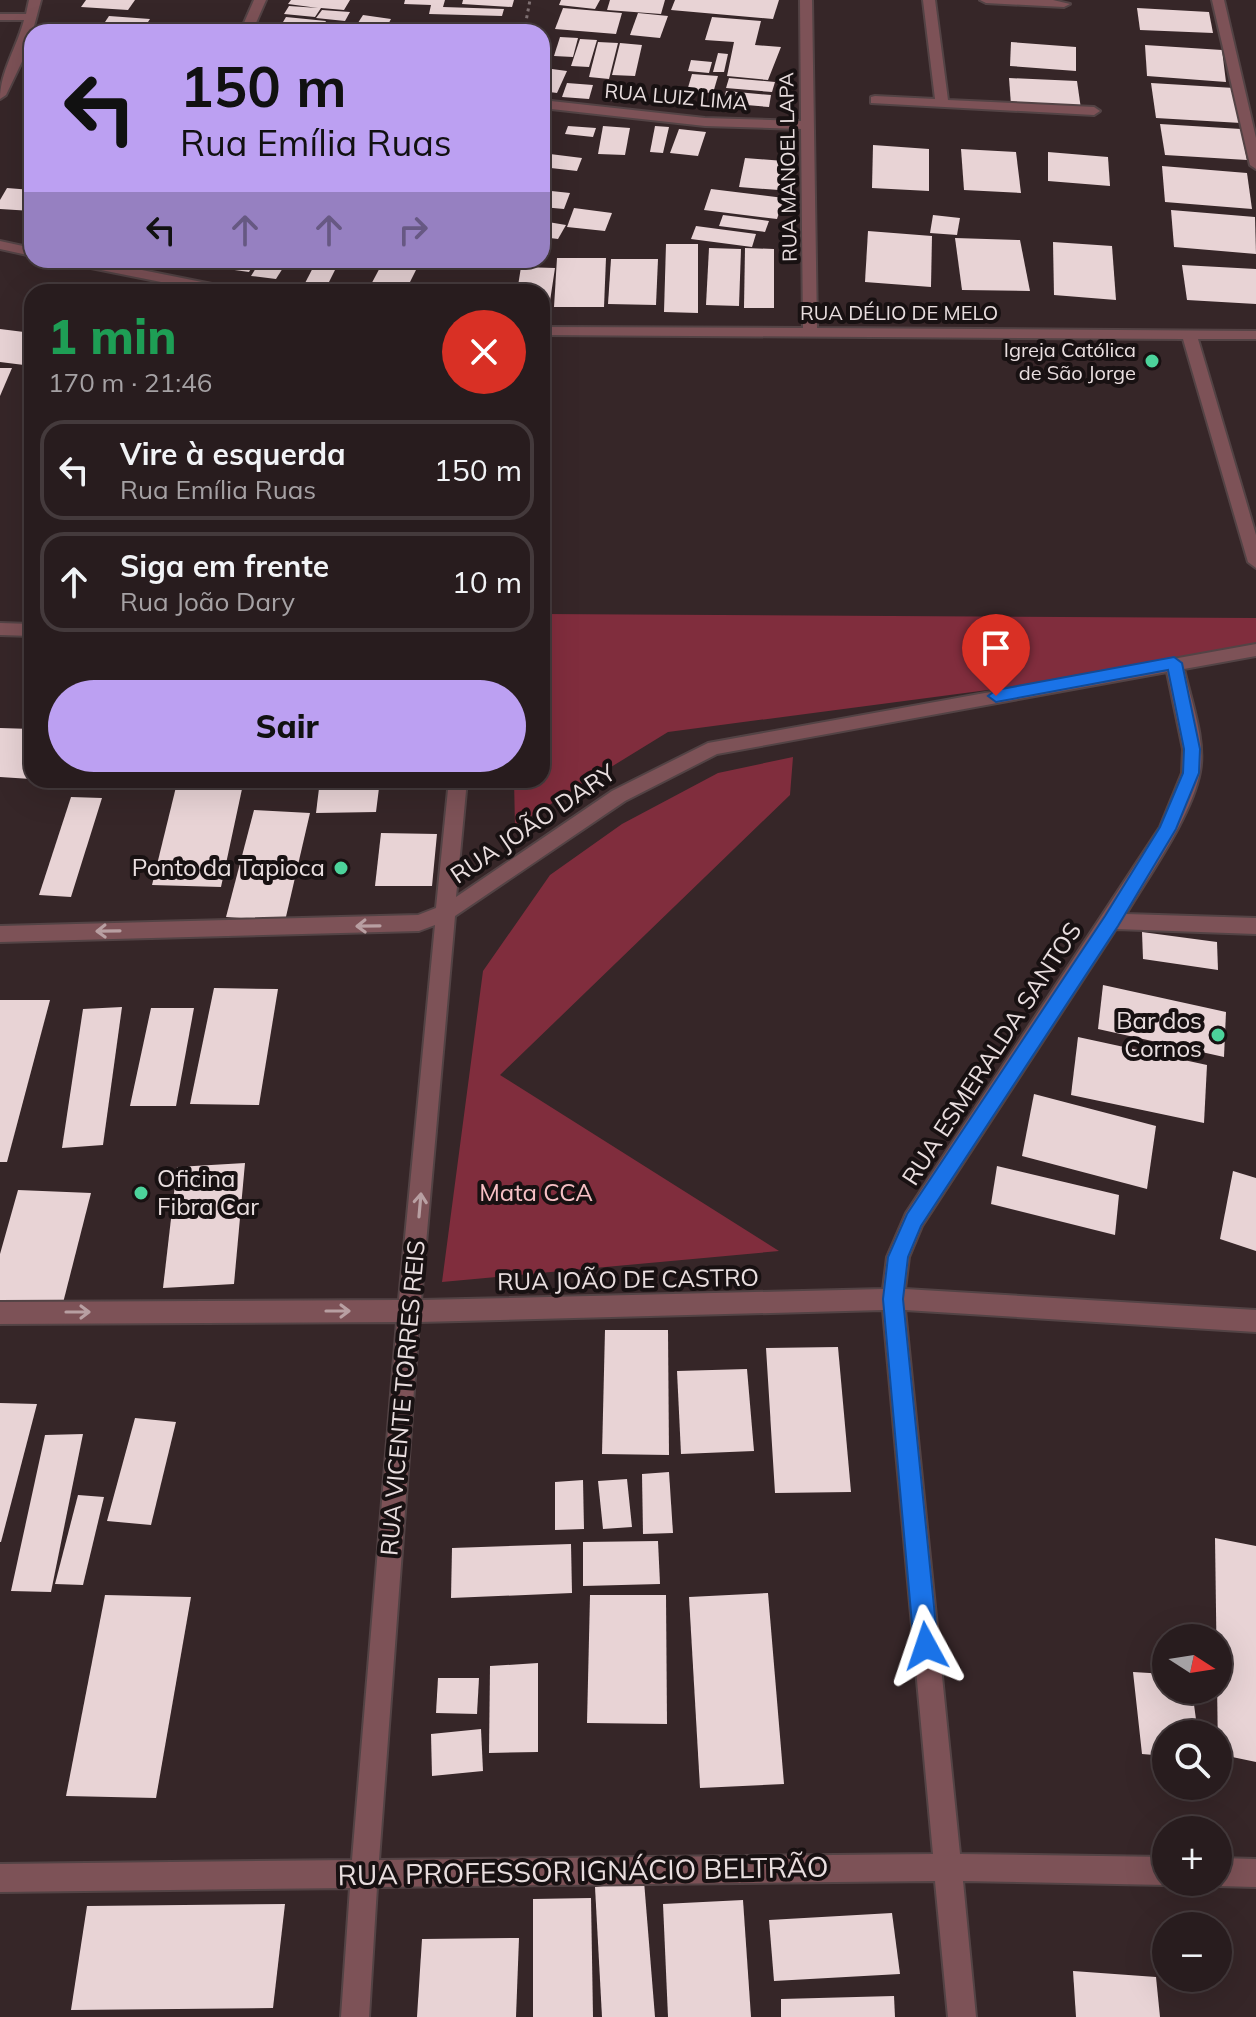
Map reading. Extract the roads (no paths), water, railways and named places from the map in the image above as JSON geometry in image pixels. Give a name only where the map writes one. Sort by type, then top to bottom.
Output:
[{"type":"street","points":[[28,24],[35,0]]},
{"type":"street","points":[[250,24],[260,0]]},
{"type":"street","name":"RUA MANOEL LAPA","points":[[806,0],[810,333]]},
{"type":"street","points":[[929,0],[942,105]]},
{"type":"street","points":[[986,0],[1064,4]]},
{"type":"street","points":[[1218,0],[1256,165]]},
{"type":"street","points":[[0,17],[30,17]]},
{"type":"street","points":[[0,95],[24,41]]},
{"type":"street","points":[[875,100],[1094,111]]},
{"type":"street","name":"RUA LUIZ LIMA","points":[[550,105],[705,122],[807,125]]},
{"type":"street","points":[[0,245],[24,250]]},
{"type":"street","points":[[110,268],[191,284]]},
{"type":"street","points":[[139,274],[142,268]]},
{"type":"street","name":"RUA DÉLIO DE MELO","points":[[550,331],[1256,335]]},
{"type":"street","points":[[1189,334],[1256,562]]},
{"type":"street","points":[[0,629],[24,630]]},
{"type":"street","name":"RUA JOÃO DARY","points":[[0,934],[419,923],[445,915],[651,775],[714,748],[1256,650]]},
{"type":"street","name":"RUA ESMERALDA SANTOS","points":[[962,2017],[893,1299],[898,1257],[914,1220],[1168,829],[1191,773],[1192,749],[1174,663]]},
{"type":"street","name":"RUA VICENTE TORRES REIS","points":[[355,2017],[410,1311],[457,788]]},
{"type":"street","points":[[1111,921],[1256,926]]},
{"type":"street","name":"RUA JOÃO DE CASTRO","points":[[0,1313],[410,1311],[893,1299],[1256,1321]]},
{"type":"street","name":"RUA PROFESSOR IGNÁCIO BELTRÃO","points":[[0,1878],[947,1867],[1152,1871]]},
{"type":"street","points":[[1232,1872],[1256,1873]]},
{"type":"place","name":"Igreja Católica de São Jorge","points":[[1152,361]]},
{"type":"place","name":"Ponto da Tapioca","points":[[341,868]]},
{"type":"place","name":"Bar dos Cornos","points":[[1218,1035]]},
{"type":"place","name":"Oficina Fibra Car","points":[[141,1193]]},
{"type":"park label","name":"Mata CCA","points":[[536,1193]]}]
